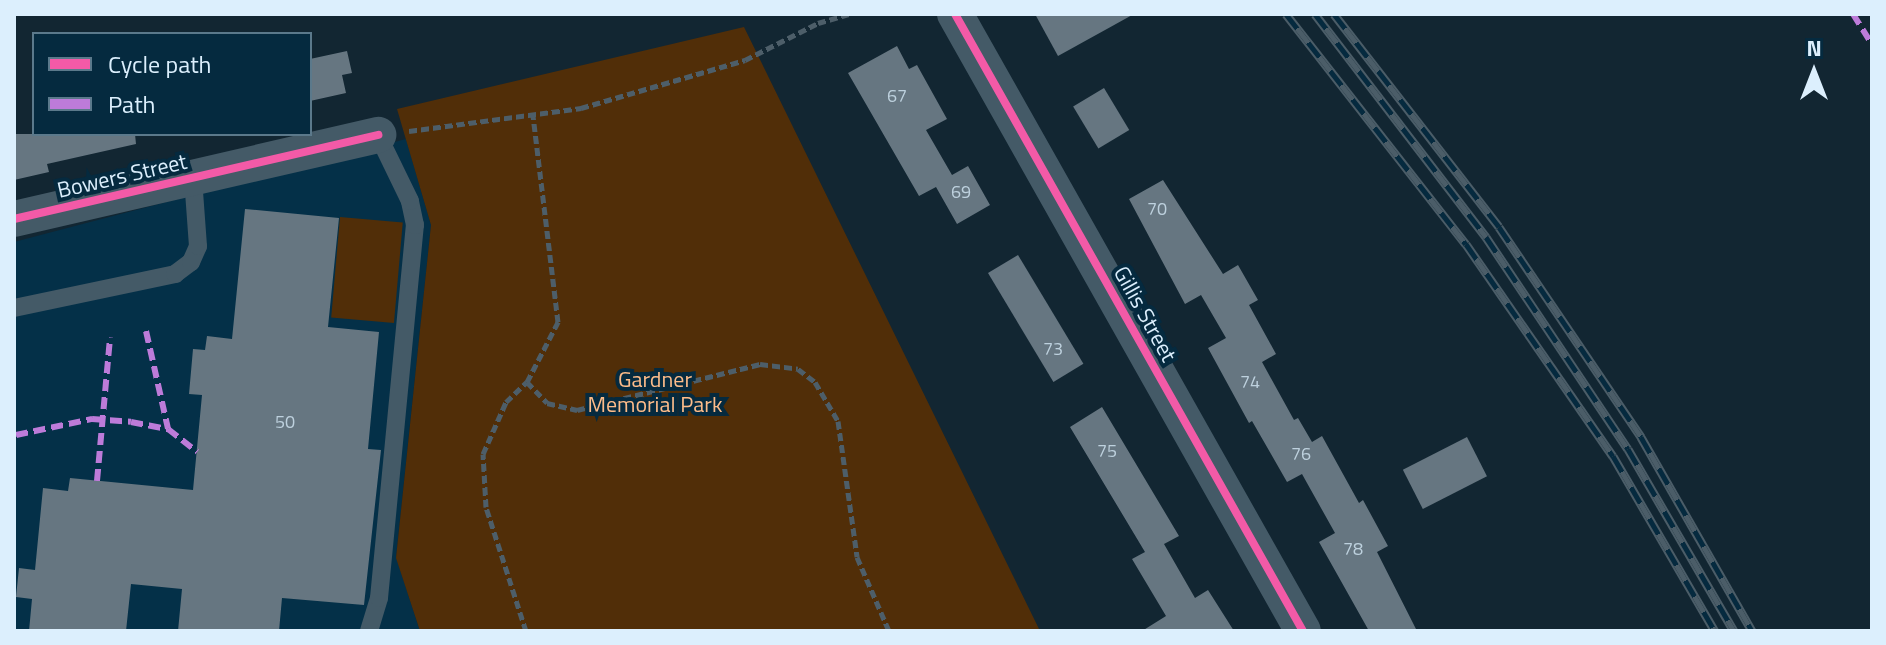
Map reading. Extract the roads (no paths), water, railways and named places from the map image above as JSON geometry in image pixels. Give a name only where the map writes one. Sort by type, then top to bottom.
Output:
[{"type":"street","name":"Gillis Street","points":[[955,14],[1303,631]]},
{"type":"street","name":"Bowers Street","points":[[14,219],[378,135]]},
{"type":"lane","points":[[369,631],[379,598],[415,225],[410,201],[378,135]]},
{"type":"lane","points":[[14,308],[175,274],[191,262],[198,246],[193,178]]},
{"type":"railway","points":[[1286,14],[1466,244],[1613,456],[1715,631]]},
{"type":"railway","points":[[1315,14],[1486,237],[1628,449],[1734,631]]},
{"type":"railway","points":[[1334,14],[1499,227],[1641,437],[1752,631]]},
{"type":"park label","name":"Gardner Memorial Park","points":[[655,392]]}]
